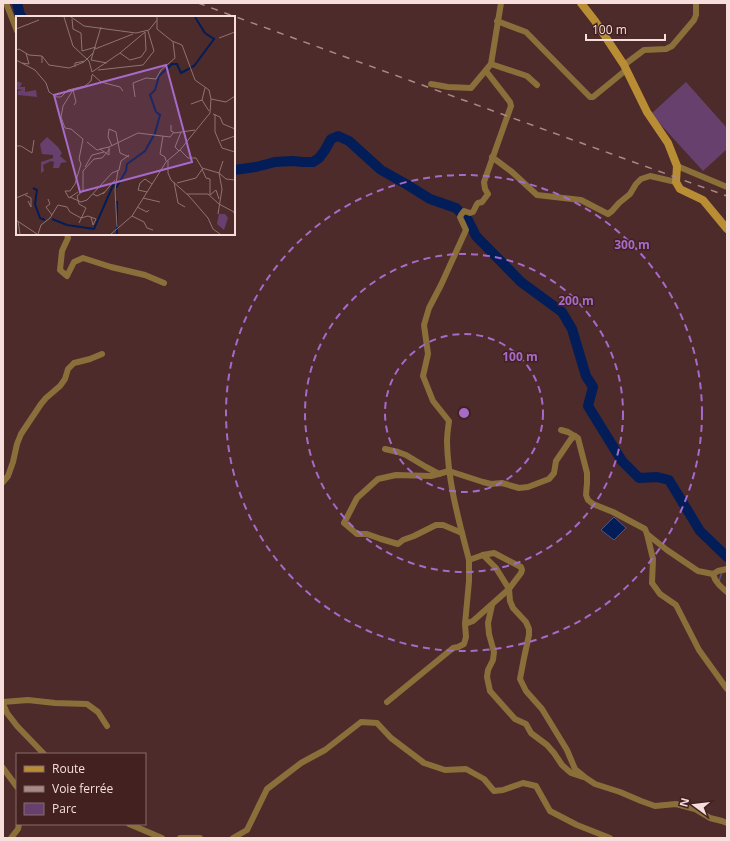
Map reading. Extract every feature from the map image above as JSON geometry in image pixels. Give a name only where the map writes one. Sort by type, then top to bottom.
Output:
[{"type":"street","points":[[6,3],[16,28]]},
{"type":"street","points":[[431,84],[448,87],[471,88],[486,71],[490,64],[501,3]]},
{"type":"street","points":[[581,3],[595,21],[626,68],[647,112],[668,144],[677,166],[676,182],[680,189],[702,200],[727,229]]},
{"type":"street","points":[[497,21],[526,32],[590,97],[593,97],[644,50],[666,49],[672,46],[694,20],[696,15],[696,3]]},
{"type":"street","points":[[490,64],[524,74],[537,85]]},
{"type":"street","points":[[387,702],[453,648],[464,644],[466,637],[465,624],[469,581],[469,560],[453,495],[449,471],[447,441],[449,421],[433,401],[423,376],[428,354],[424,325],[429,308],[466,229],[460,217],[462,213],[466,211],[470,213],[473,212],[477,204],[482,202],[488,194],[484,189],[484,182],[511,106],[510,102],[486,71]]},
{"type":"street","points":[[492,157],[512,172],[537,195],[581,200],[608,214],[630,194],[641,179],[650,176],[676,182]]},
{"type":"street","points":[[677,166],[727,187]]},
{"type":"street","points":[[67,235],[68,238],[62,251],[60,270],[67,276],[74,262],[83,258],[111,268],[145,275],[164,283]]},
{"type":"street","points":[[3,482],[8,476],[21,434],[46,398],[60,386],[65,379],[68,369],[74,363],[102,354]]},
{"type":"street","points":[[561,430],[578,438],[587,473],[586,495],[588,500],[593,504],[645,528],[653,559],[652,583],[660,594],[676,605],[699,650],[727,689]]},
{"type":"street","points":[[462,533],[443,525],[436,524],[403,540],[398,544],[367,534],[357,534],[344,522],[357,498],[378,479],[396,475],[431,476],[449,471],[491,484],[502,483],[519,488],[528,487],[549,479],[552,476],[556,461],[571,439],[575,436]]},
{"type":"street","points":[[385,449],[406,455],[440,474]]},
{"type":"street","points":[[647,534],[667,550],[698,570],[713,574],[727,569]]},
{"type":"street","points":[[465,624],[473,621],[509,589],[522,573],[521,568],[494,553],[469,560]]},
{"type":"street","points":[[483,555],[496,568],[509,589],[510,601],[513,608],[526,622],[529,629],[529,636],[520,679],[526,691],[542,709],[549,720],[567,750],[575,769],[595,784],[655,806],[676,804],[695,809],[710,818],[727,823]]},
{"type":"street","points":[[713,574],[715,581],[727,592]]},
{"type":"street","points":[[492,604],[488,622],[489,634],[494,652],[487,677],[490,691],[515,719],[526,724],[531,733],[547,745],[571,773],[586,778]]},
{"type":"street","points":[[43,753],[17,726],[7,713],[3,703],[28,700],[87,704],[98,712],[106,726]]},
{"type":"street","points":[[233,838],[247,830],[266,789],[301,763],[325,750],[361,722],[377,723],[391,738],[424,763],[445,770],[466,769],[484,779],[494,791],[503,790],[523,783],[536,786],[550,811],[577,825],[610,838]]},
{"type":"street","points":[[3,768],[16,786]]},
{"type":"street","points":[[11,838],[18,829],[19,825]]},
{"type":"street","points":[[131,825],[162,838]]},
{"type":"street","points":[[180,838],[200,838]]},
{"type":"green space","points":[[686,82],[727,128],[727,149],[703,171],[651,114]]},
{"type":"water","points":[[614,517],[626,528],[614,540],[601,530]]},
{"type":"waterway","points":[[17,3],[21,16]]},
{"type":"waterway","points":[[235,170],[256,167],[275,162],[313,162],[319,158],[331,139],[338,136],[349,141],[381,170],[430,199],[456,208],[468,220],[476,236],[521,282],[562,312],[572,329],[586,376],[593,387],[588,406],[622,461],[639,478],[657,477],[669,480],[700,531],[727,557]]},
{"type":"waterway","points":[[719,581],[722,572]]},
{"type":"railway","points":[[198,3],[234,16]]},
{"type":"railway","points":[[235,16],[727,196]]}]
